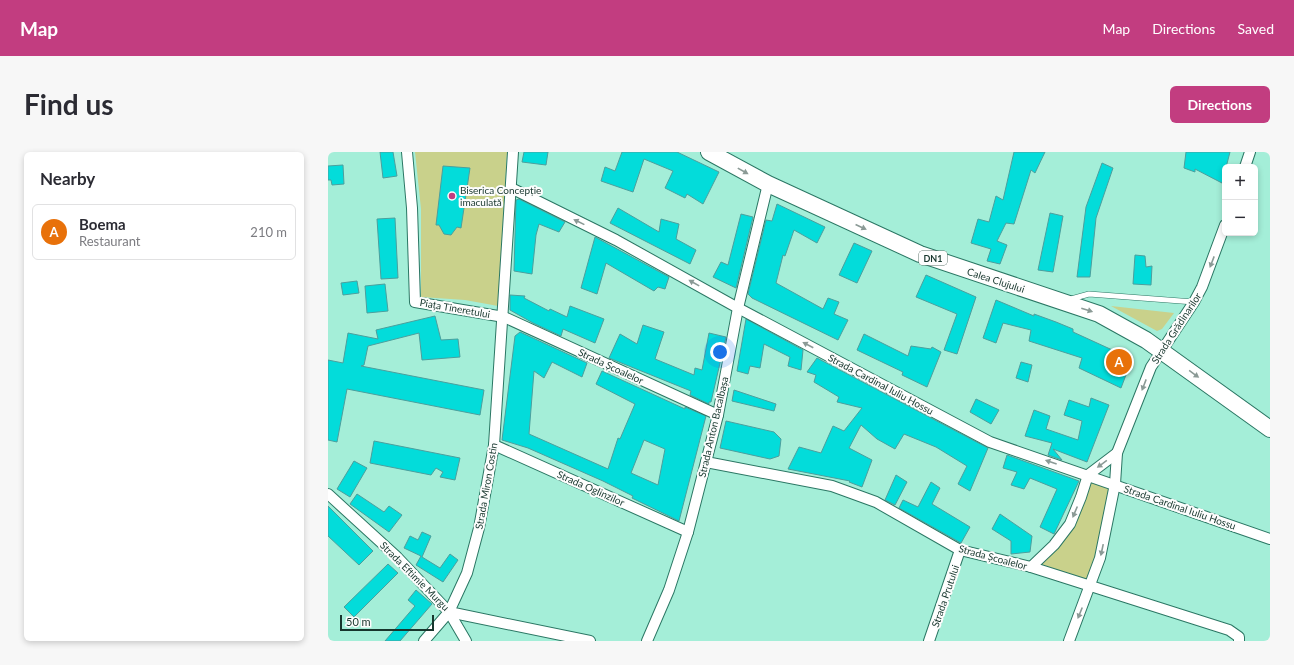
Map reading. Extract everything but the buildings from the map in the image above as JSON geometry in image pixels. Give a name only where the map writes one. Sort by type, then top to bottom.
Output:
[{"type":"main road","name":"Calea Clujului","points":[[709,152],[768,184],[920,254],[1099,314],[1146,340],[1270,429]]},
{"type":"street","name":"Piața Tineretului","points":[[407,152],[412,208],[415,302],[504,317],[513,152]]},
{"type":"street","points":[[1246,164],[1250,152]]},
{"type":"street","name":"Strada Anton Bacalbașa","points":[[647,641],[669,590],[688,532],[718,415],[738,308],[768,184]]},
{"type":"street","name":"Strada Cardinal Iuliu Hossu","points":[[511,188],[616,240],[738,308],[990,442],[1115,484],[1270,539]]},
{"type":"street","name":"Strada Grădinarilor","points":[[1069,641],[1091,586],[1100,558],[1115,484],[1117,453],[1151,366],[1194,302],[1202,287],[1222,233]]},
{"type":"street","name":"Strada Școalelor","points":[[504,317],[718,415]]},
{"type":"street","name":"Strada Miron Costin","points":[[424,641],[449,612],[467,573],[478,535],[494,445],[504,317]]},
{"type":"street","name":"Strada Oglinzilor","points":[[494,445],[688,532]]},
{"type":"street","points":[[1031,567],[1054,545],[1070,524],[1088,475],[1117,453]]},
{"type":"street","name":"Strada Școalelor","points":[[706,462],[832,486],[876,502],[960,550],[1031,567],[1229,630],[1239,639]]},
{"type":"street","name":"Strada Eftimie Murgu","points":[[328,494],[397,557],[449,612],[590,641]]},
{"type":"street","name":"Strada Prutului","points":[[929,641],[960,550]]},
{"type":"street","points":[[449,612],[466,641]]},
{"type":"lane","points":[[1062,302],[1089,294],[1194,302]]},
{"type":"green space","points":[[415,152],[507,152],[498,306],[465,300],[421,297],[421,209]]},
{"type":"green space","points":[[1111,306],[1174,313],[1162,329],[1157,331]]},
{"type":"green space","points":[[1088,475],[1115,484],[1091,586],[1031,567],[1070,524]]},
{"type":"place","name":"Biserica Concepție imaculată","points":[[452,196]]},
{"type":"place","name":"Boema","points":[[1119,362]]}]
